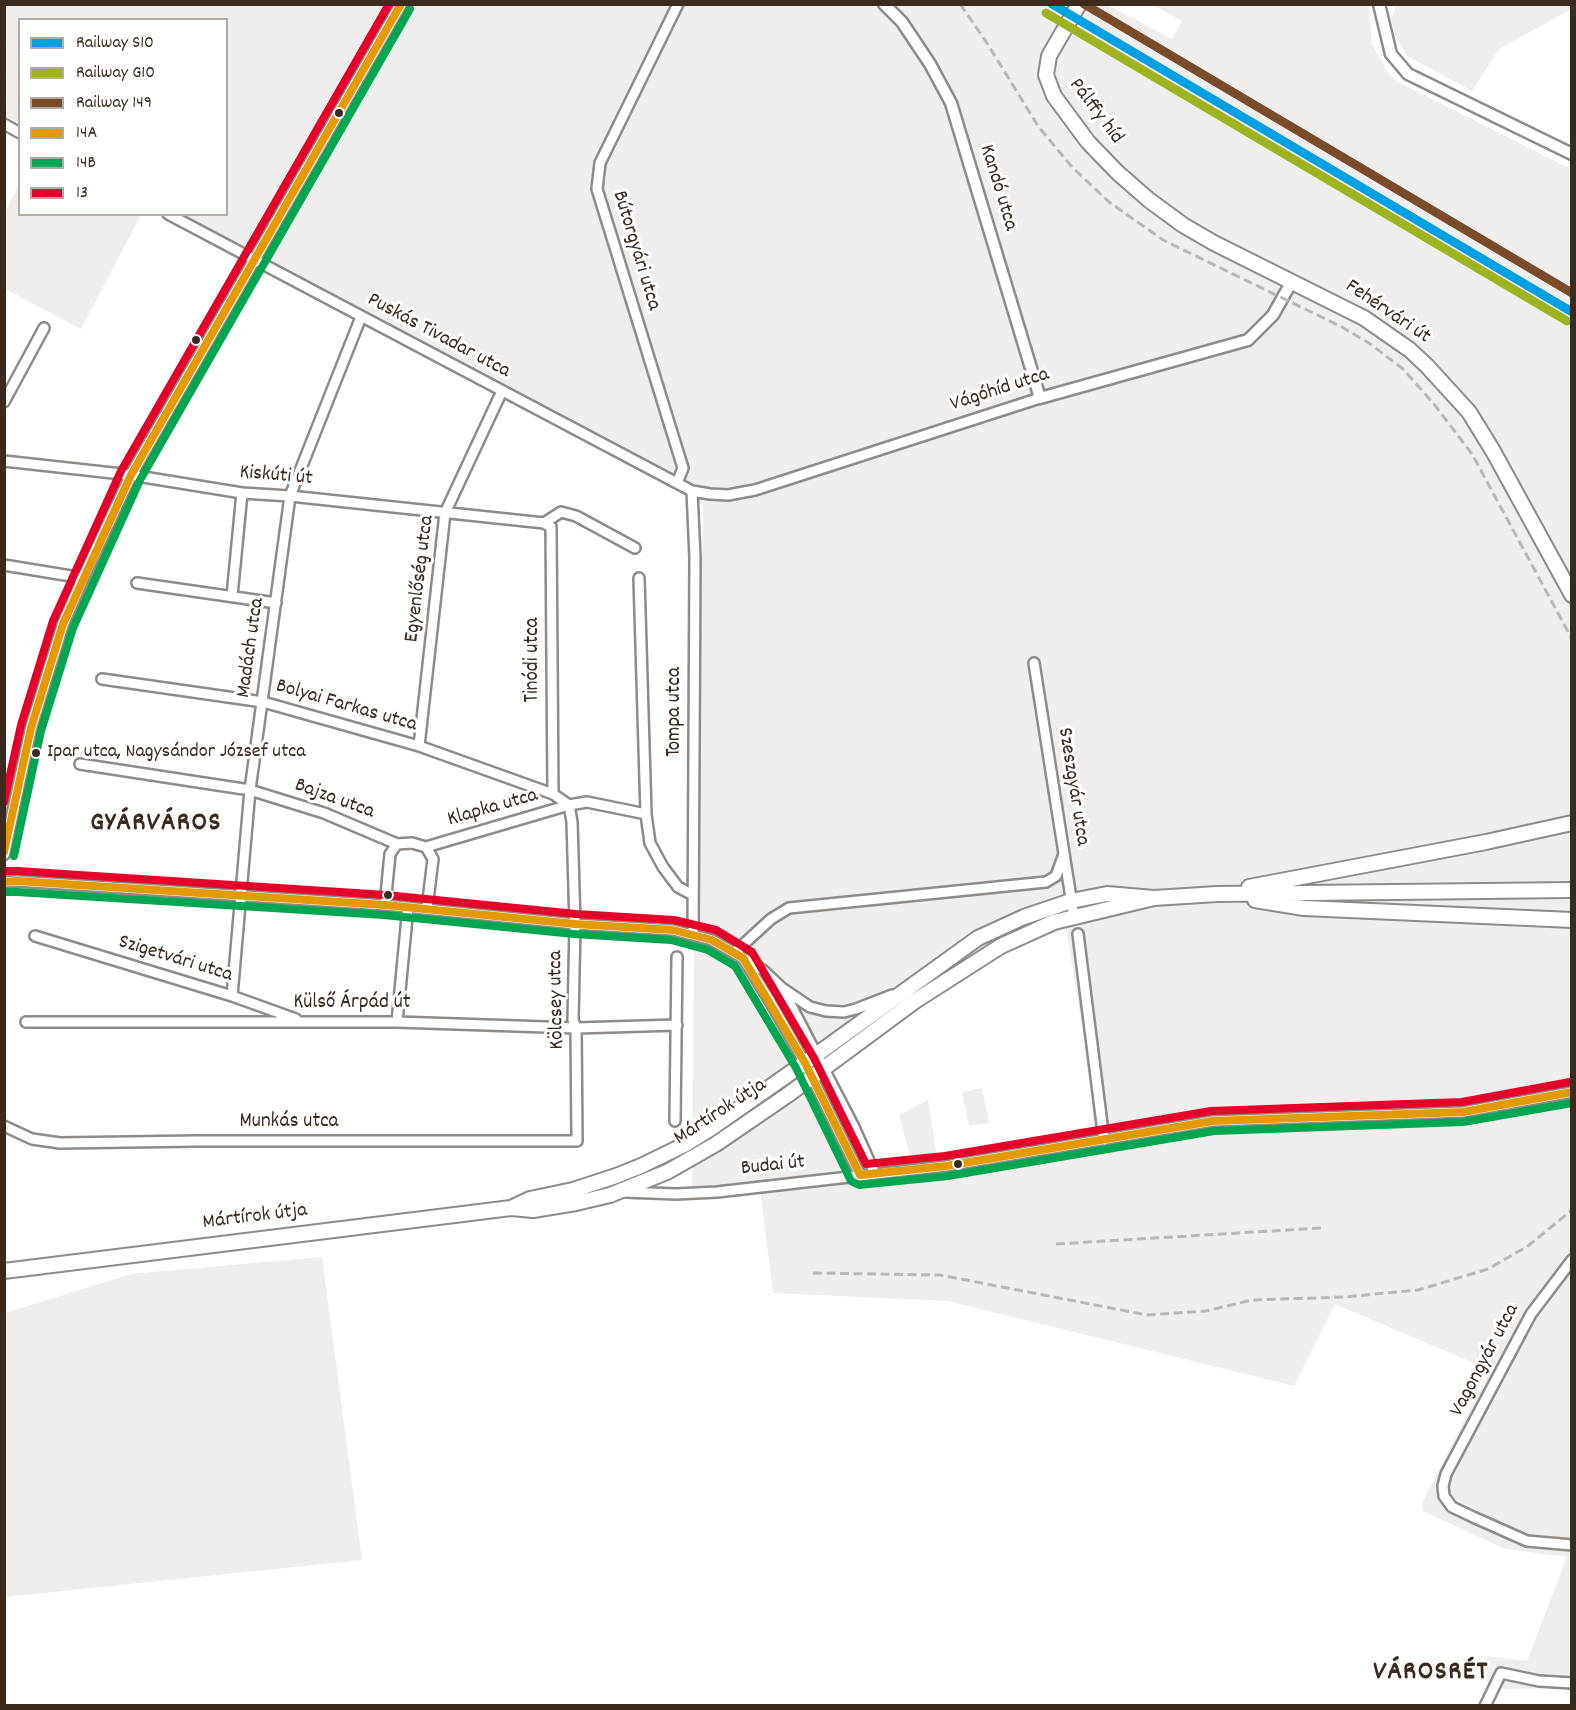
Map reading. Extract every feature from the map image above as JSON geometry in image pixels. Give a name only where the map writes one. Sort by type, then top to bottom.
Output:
[{"type":"main road","name":"Pálffy híd","points":[[1079,4],[1049,56],[1046,65],[1049,85],[1069,118],[1088,142],[1149,200]]},
{"type":"main road","name":"Fehérvári út","points":[[1149,200],[1183,225],[1214,243],[1364,318],[1388,334],[1427,366],[1469,412],[1572,595]]},
{"type":"main road","points":[[1217,894],[1486,843],[1572,823]]},
{"type":"main road","points":[[1154,898],[1217,894],[1572,890]]},
{"type":"main road","name":"Mártírok útja","points":[[511,1208],[530,1199],[573,1190],[615,1176],[661,1157],[710,1129],[978,938],[1024,917],[1071,901],[1107,894],[1154,898]]},
{"type":"main road","points":[[1217,894],[1304,908],[1572,920]]},
{"type":"main road","name":"Mártírok útja","points":[[4,1271],[511,1208],[533,1210],[576,1203],[619,1191],[667,1172],[716,1144],[824,1069],[915,1001],[986,955],[1034,930],[1074,917],[1154,898]]},
{"type":"street","points":[[4,854],[34,718],[63,624],[82,578],[131,475],[401,4]]},
{"type":"street","name":"Bútorgyári utca","points":[[676,483],[683,468],[597,189],[600,163],[678,4]]},
{"type":"street","name":"Kandó utca","points":[[884,4],[902,22],[930,64],[951,103],[1041,398]]},
{"type":"street","points":[[1379,4],[1391,54],[1408,74],[1570,152]]},
{"type":"street","name":"Puskás Tivadar utca","points":[[172,216],[692,491]]},
{"type":"street","name":"Vágóhíd utca","points":[[692,491],[716,495],[754,490],[1041,398],[1248,340],[1273,315],[1292,280]]},
{"type":"street","name":"Madách utca","points":[[232,996],[250,790],[290,496],[361,316]]},
{"type":"street","points":[[4,402],[44,328]]},
{"type":"street","name":"Egyenlőség utca","points":[[419,746],[445,513],[502,392]]},
{"type":"street","name":"Kiskúti út","points":[[4,461],[131,475],[242,493],[290,496],[548,525],[561,512],[576,516],[635,549]]},
{"type":"street","name":"Tompa utca","points":[[692,491],[695,558],[693,934]]},
{"type":"street","points":[[232,596],[242,493]]},
{"type":"street","name":"Tinódi utca","points":[[548,525],[553,794]]},
{"type":"street","points":[[4,565],[82,578]]},
{"type":"street","points":[[639,578],[646,814],[650,843],[663,867],[678,887],[693,896]]},
{"type":"street","points":[[137,583],[276,603]]},
{"type":"street","name":"Szeszgyár utca","points":[[1034,663],[1074,917]]},
{"type":"street","name":"Bolyai Farkas utca","points":[[102,679],[262,702],[419,746],[553,794],[569,806]]},
{"type":"street","name":"Bajza utca","points":[[80,764],[250,790],[324,813],[397,844],[412,843],[426,847]]},
{"type":"street","points":[[569,806],[587,802],[646,814]]},
{"type":"street","name":"Kölcsey utca","points":[[569,806],[572,822],[575,924],[573,1020],[576,1028],[578,1141]]},
{"type":"street","name":"Klapka utca","points":[[426,847],[569,806]]},
{"type":"street","points":[[385,905],[390,854],[397,844]]},
{"type":"street","points":[[426,847],[433,859],[428,909]]},
{"type":"street","points":[[739,955],[771,920],[789,908],[1051,880],[1056,876],[1064,854]]},
{"type":"street","points":[[4,882],[385,905],[575,924],[673,930],[712,940],[739,955],[764,971],[782,988],[810,1007],[844,1012],[908,988]]},
{"type":"street","points":[[397,1022],[408,907]]},
{"type":"street","points":[[1078,934],[1104,1140]]},
{"type":"street","name":"Szigetvári utca","points":[[36,936],[232,996],[304,1022]]},
{"type":"street","points":[[739,955],[811,1059],[824,1069],[875,1174]]},
{"type":"street","points":[[675,1121],[677,957]]},
{"type":"street","points":[[782,988],[811,1059],[812,1077],[860,1175]]},
{"type":"street","name":"Külső Árpád út","points":[[26,1022],[397,1022],[576,1028],[677,1025]]},
{"type":"street","name":"Budai út","points":[[619,1191],[676,1194],[717,1192],[946,1166],[1213,1121],[1463,1112],[1572,1092]]},
{"type":"street","name":"Munkás utca","points":[[4,1126],[32,1139],[60,1143],[578,1141]]},
{"type":"street","name":"Vagongyár utca","points":[[1572,1260],[1531,1314],[1452,1464],[1443,1486],[1444,1496],[1452,1507],[1473,1517],[1527,1541],[1572,1545]]},
{"type":"street","points":[[1485,1706],[1501,1673],[1539,1681],[1572,1683]]},
{"type":"shaded area","points":[[1106,4],[1172,39],[1182,21],[1153,5],[1369,5],[1372,44],[1387,71],[1398,82],[1571,169],[1571,1688],[1501,1689],[1477,1678],[1487,1656],[1527,1661],[1567,1557],[1505,1549],[1423,1511],[1422,1503],[1490,1370],[1335,1304],[1294,1386],[948,1301],[773,1293],[760,1189],[692,1198],[694,946],[703,505],[555,426],[178,216],[228,216],[228,18],[18,18],[18,122],[5,115],[4,5]],"holes":[[[1066,928],[1091,1080],[1095,1145],[878,1177],[831,1075],[968,973],[1013,950]]]},
{"type":"shaded area","points":[[1571,4],[1572,9],[1499,49],[1472,91],[1407,56],[1395,34],[1391,17],[1395,11],[1394,5]]},
{"type":"shaded area","points":[[18,186],[18,216],[140,216],[81,329],[5,289],[5,212]]},
{"type":"shaded area","points":[[982,1088],[989,1123],[969,1126],[962,1092]]},
{"type":"shaded area","points":[[928,1100],[937,1156],[911,1160],[899,1115]]},
{"type":"shaded area","points":[[322,1257],[362,1560],[5,1597],[5,1313],[131,1274]]},
{"type":"railway","points":[[960,4],[1038,126],[1072,167],[1109,202],[1163,240],[1340,326],[1369,343],[1403,369],[1434,404],[1472,454],[1572,639]]},
{"type":"railway","points":[[813,1273],[940,1275],[1147,1315],[1206,1311],[1252,1300],[1344,1297],[1418,1290],[1488,1269],[1528,1246],[1572,1210]]},
{"type":"railway","points":[[1056,1244],[1321,1228]]},
{"type":"rail line","name":"S10","points":[[1052,4],[1572,312]]},
{"type":"rail line","name":"149","points":[[1084,4],[1572,293]]},
{"type":"rail line","name":"G10","points":[[1046,13],[1567,321]]},
{"type":"transit line","name":"13","points":[[4,802],[21,725],[53,621],[121,471],[389,4]]},
{"type":"transit line","name":"14A","points":[[4,852],[31,728],[63,624],[131,475],[401,4]]},
{"type":"transit line","name":"14B","points":[[14,856],[41,731],[73,628],[140,480],[410,9]]},
{"type":"transit line","name":"13","points":[[4,871],[386,895],[576,914],[674,920],[716,930],[752,952],[814,1058],[866,1164],[945,1156],[1211,1111],[1462,1102],[1570,1082]]},
{"type":"transit line","name":"14A","points":[[4,882],[385,905],[575,924],[673,930],[712,940],[743,958],[805,1063],[860,1175],[946,1166],[1213,1121],[1463,1112],[1572,1092]]},
{"type":"transit line","name":"14B","points":[[5,892],[384,915],[574,934],[671,940],[708,950],[735,966],[796,1068],[851,1181],[859,1185],[948,1176],[1214,1131],[1463,1122],[1572,1103]]},
{"type":"place","name":"Ipar utca, Nagysándor József utca","points":[[36,753]]},
{"type":"district","name":"GYÁRVÁROS","points":[[156,825]]},
{"type":"district","name":"VÁROSRÉT","points":[[1431,1674]]}]
